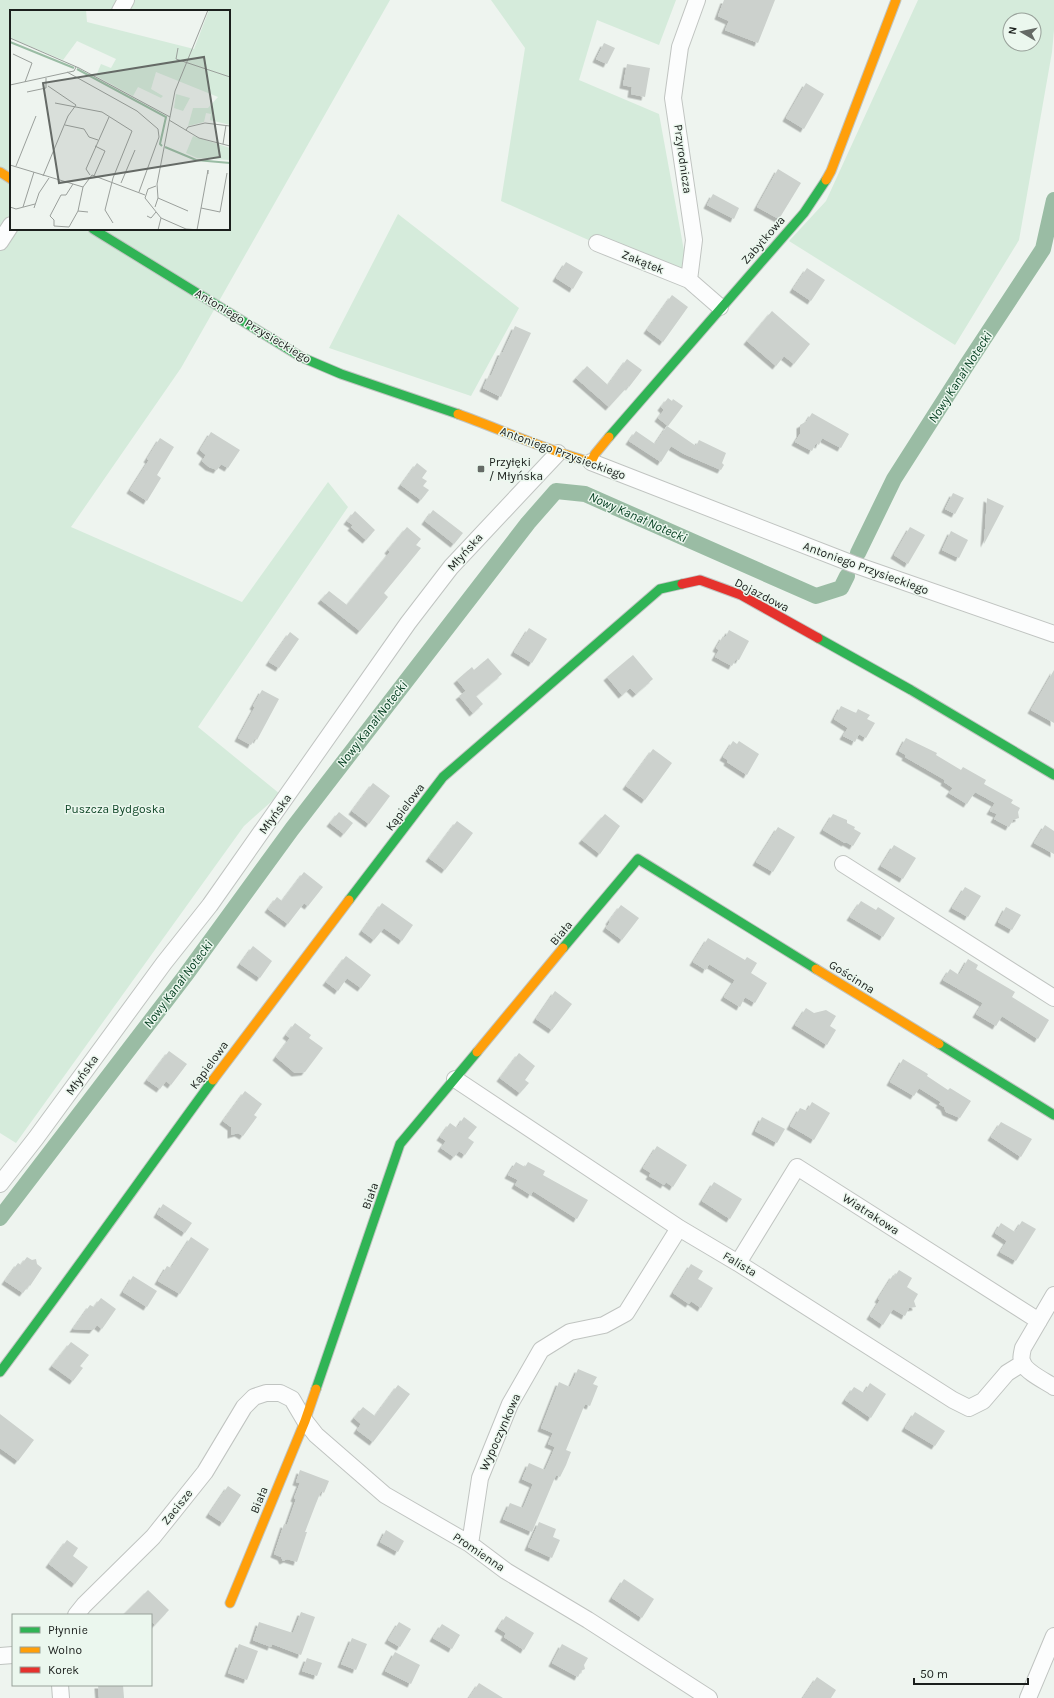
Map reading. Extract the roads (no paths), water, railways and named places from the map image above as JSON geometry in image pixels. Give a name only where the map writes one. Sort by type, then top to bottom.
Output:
[{"type":"street","points":[[121,10],[126,0]]},
{"type":"street","name":"Przyrodnicza","points":[[689,280],[694,240],[673,98],[680,47],[697,0]]},
{"type":"street","name":"Zabytkowa","points":[[591,462],[595,454],[612,433],[720,307],[804,213],[823,186],[831,171],[896,0]]},
{"type":"street","points":[[0,172],[10,178]]},
{"type":"street","points":[[0,242],[10,227]]},
{"type":"street","name":"Antoniego Przysieckiego","points":[[95,230],[301,357],[341,374],[408,396],[558,452],[591,462],[853,564],[1054,634]]},
{"type":"street","name":"Zakątek","points":[[597,243],[689,280]]},
{"type":"street","points":[[689,280],[720,307]]},
{"type":"street","name":"Młyńska","points":[[0,1184],[36,1138],[164,964],[210,905],[292,790],[327,737],[418,611],[451,568],[558,452]]},
{"type":"street","name":"Dojazdowa","points":[[443,777],[660,589],[700,580],[741,595],[911,690],[1054,775]]},
{"type":"street","name":"Kąpielowa","points":[[0,1372],[69,1280],[113,1216],[258,1018],[443,777]]},
{"type":"street","name":"Biała","points":[[230,1603],[305,1421],[400,1144],[638,859]]},
{"type":"street","name":"Gościnna","points":[[638,859],[1054,1115]]},
{"type":"street","points":[[843,864],[1054,998]]},
{"type":"street","name":"Falista","points":[[455,1079],[680,1228],[738,1263],[953,1400],[969,1408],[983,1401],[1007,1373],[1023,1364]]},
{"type":"street","name":"Wiatrakowa","points":[[738,1263],[797,1167],[1039,1321]]},
{"type":"street","name":"Wypoczynkowa","points":[[470,1544],[480,1478],[510,1404],[541,1350],[570,1332],[604,1325],[626,1313],[680,1228]]},
{"type":"street","points":[[1054,1295],[1023,1348],[1021,1356],[1023,1364],[1054,1387]]},
{"type":"street","name":"Promienna","points":[[266,1393],[280,1393],[292,1399],[305,1421],[316,1435],[385,1495],[470,1544],[506,1571],[588,1620],[709,1698]]},
{"type":"street","name":"Zacisze","points":[[77,1614],[84,1605],[153,1537],[205,1472],[244,1407],[254,1397],[266,1393]]},
{"type":"street","points":[[1028,1698],[1054,1636]]},
{"type":"street","points":[[0,1656],[12,1655]]},
{"type":"street","points":[[60,1686],[61,1698]]},
{"type":"waterway","name":"Nowy Kanał Notecki","points":[[858,553],[894,479],[1043,249],[1054,200]]},
{"type":"waterway","name":"Nowy Kanał Notecki","points":[[0,1218],[185,976],[292,829],[528,523],[556,491],[585,494],[816,596],[841,588],[847,576]]},
{"type":"place","name":"Przyłęki / Młyńska","points":[[481,469]]},
{"type":"park label","name":"Puszcza Bydgoska","points":[[115,809]]}]
